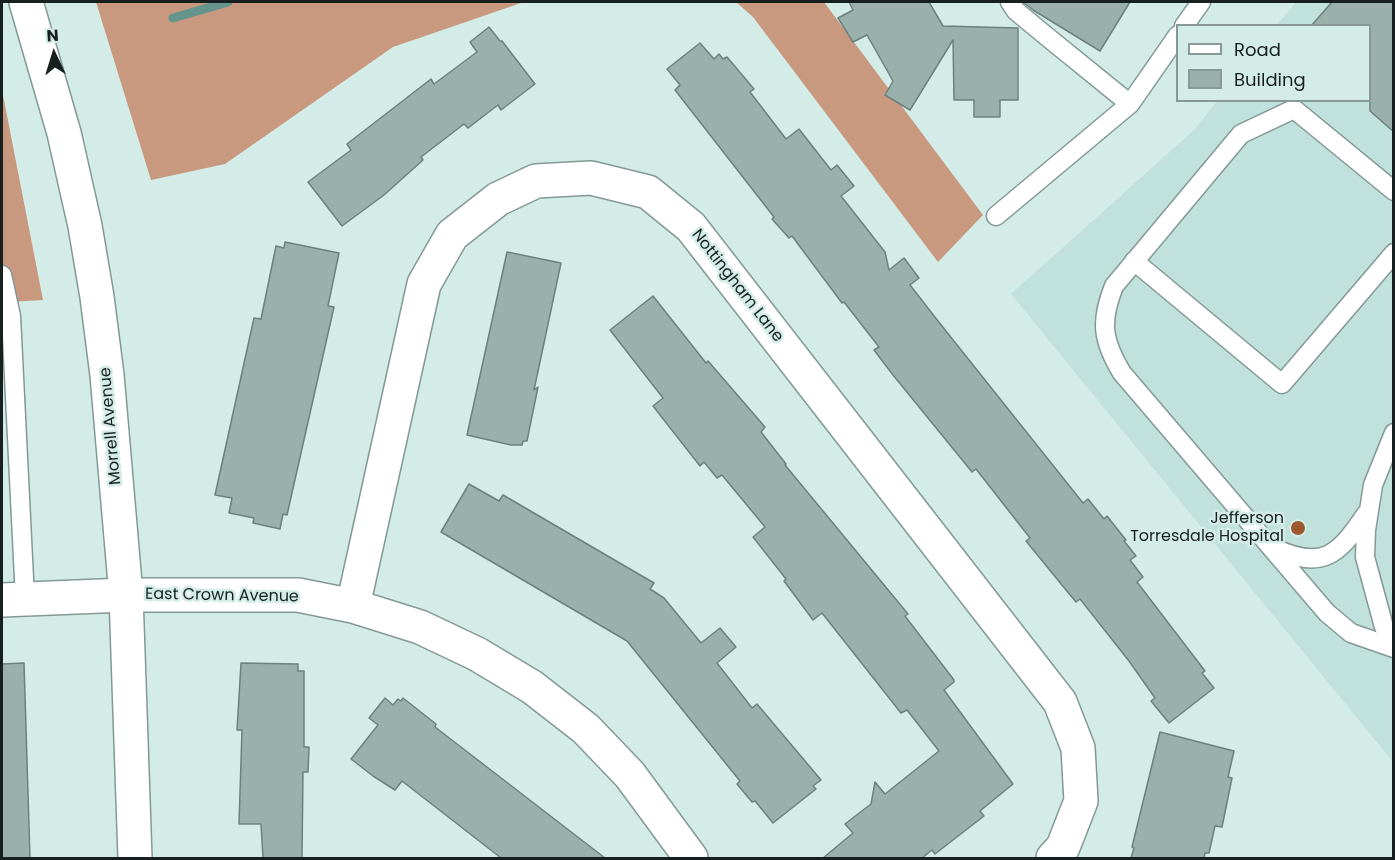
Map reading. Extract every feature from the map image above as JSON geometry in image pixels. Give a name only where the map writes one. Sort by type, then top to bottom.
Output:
[{"type":"street","name":"Morrell Avenue","points":[[26,2],[64,133],[85,226],[97,297],[126,595],[135,858]]},
{"type":"street","name":"Nottingham Lane","points":[[352,606],[424,284],[453,235],[498,199],[536,181],[591,178],[648,192],[691,227],[1060,702],[1078,748],[1081,801],[1063,847],[1053,858]]},
{"type":"street","name":"East Crown Avenue","points":[[13,599],[126,595],[298,595],[352,606],[430,631],[477,654],[532,687],[586,729],[630,776],[691,858]]},
{"type":"lane","points":[[1010,2],[1016,11],[1130,104]]},
{"type":"lane","points":[[1185,24],[1201,2]]},
{"type":"lane","points":[[996,216],[1130,104],[1176,38]]},
{"type":"lane","points":[[1394,191],[1294,109],[1241,134],[1114,286],[1106,308],[1104,331],[1110,353],[1122,373],[1335,620],[1351,633],[1394,648]]},
{"type":"lane","points":[[1134,261],[1282,384],[1394,253]]},
{"type":"lane","points":[[2,275],[11,316],[13,599]]},
{"type":"lane","points":[[1394,433],[1373,484],[1365,557],[1383,627],[1394,642]]},
{"type":"lane","points":[[1268,545],[1288,555],[1303,559],[1317,559],[1343,546],[1369,509]]},
{"type":"shaded area","points":[[96,2],[524,2],[393,47],[225,164],[151,180]]},
{"type":"shaded area","points":[[736,2],[824,2],[983,215],[938,262],[753,17]]},
{"type":"shaded area","name":"Jefferson Torresdale Hospital","points":[[1296,2],[1393,2],[1393,762],[1011,294],[1194,130],[1216,102],[1371,102],[1371,24],[1278,24]]},
{"type":"shaded area","points":[[2,92],[43,300],[8,302],[2,294]]},
{"type":"building","points":[[849,2],[929,2],[943,26],[1018,28],[1018,100],[1000,100],[1000,117],[974,117],[974,100],[954,100],[953,40],[910,110],[885,95],[893,81],[867,35],[853,42],[838,18],[853,10]]},
{"type":"building","points":[[1023,2],[1130,2],[1100,51]]},
{"type":"building","points":[[1332,2],[1394,2],[1394,132],[1370,111],[1371,24],[1313,24]]},
{"type":"building","points":[[489,27],[535,84],[501,110],[498,105],[468,128],[464,124],[421,157],[423,160],[384,195],[342,226],[308,182],[351,150],[347,144],[431,79],[434,84],[477,52],[470,42]]},
{"type":"building","points":[[700,43],[714,59],[719,54],[723,59],[727,57],[754,89],[750,92],[786,139],[799,129],[831,170],[837,165],[854,186],[841,196],[885,252],[889,270],[904,258],[919,278],[910,285],[938,321],[1083,503],[1088,499],[1104,519],[1107,516],[1126,540],[1124,541],[1136,556],[1130,560],[1143,577],[1137,582],[1205,671],[1202,673],[1214,688],[1169,723],[1151,701],[1155,698],[1129,661],[1080,599],[1076,602],[1026,541],[1030,538],[976,469],[972,472],[893,375],[874,350],[879,347],[844,302],[842,303],[792,236],[789,238],[772,219],[774,217],[675,90],[680,85],[667,69]]},
{"type":"building","points":[[285,242],[339,253],[328,306],[334,307],[287,515],[283,514],[280,529],[253,523],[254,518],[229,513],[232,498],[215,495],[254,318],[261,319],[276,246],[284,248]]},
{"type":"building","points":[[507,252],[561,263],[534,390],[538,387],[527,441],[523,441],[522,445],[511,445],[467,435]]},
{"type":"building","points":[[653,296],[706,363],[708,361],[765,427],[761,432],[785,465],[908,614],[905,616],[954,680],[944,690],[1013,784],[980,811],[984,816],[935,854],[932,850],[922,858],[823,858],[853,833],[845,824],[871,804],[875,782],[885,794],[939,751],[907,710],[901,713],[822,613],[813,620],[784,581],[786,579],[753,537],[765,527],[722,475],[717,478],[704,462],[700,466],[653,406],[663,398],[610,330]]},
{"type":"building","points":[[469,484],[499,501],[503,495],[654,583],[650,589],[664,598],[701,643],[720,628],[736,647],[717,663],[752,708],[757,704],[821,780],[813,786],[816,789],[773,823],[737,784],[740,781],[627,641],[441,532]]},
{"type":"building","points":[[24,663],[30,858],[2,858],[2,664]]},
{"type":"building","points":[[241,663],[298,664],[298,671],[304,671],[304,747],[309,747],[308,772],[303,772],[302,858],[263,858],[261,824],[239,824],[242,730],[237,730]]},
{"type":"building","points":[[385,698],[393,705],[398,699],[401,701],[403,698],[436,724],[435,727],[605,858],[501,858],[402,781],[395,790],[373,776],[351,759],[378,725],[369,718]]},
{"type":"building","points":[[1160,732],[1234,751],[1228,777],[1232,778],[1222,827],[1215,826],[1209,853],[1205,853],[1204,858],[1131,858]]},
{"type":"waterway","points":[[173,18],[228,2]]},
{"type":"place","name":"Jefferson Torresdale Hospital","points":[[1298,528]]}]
